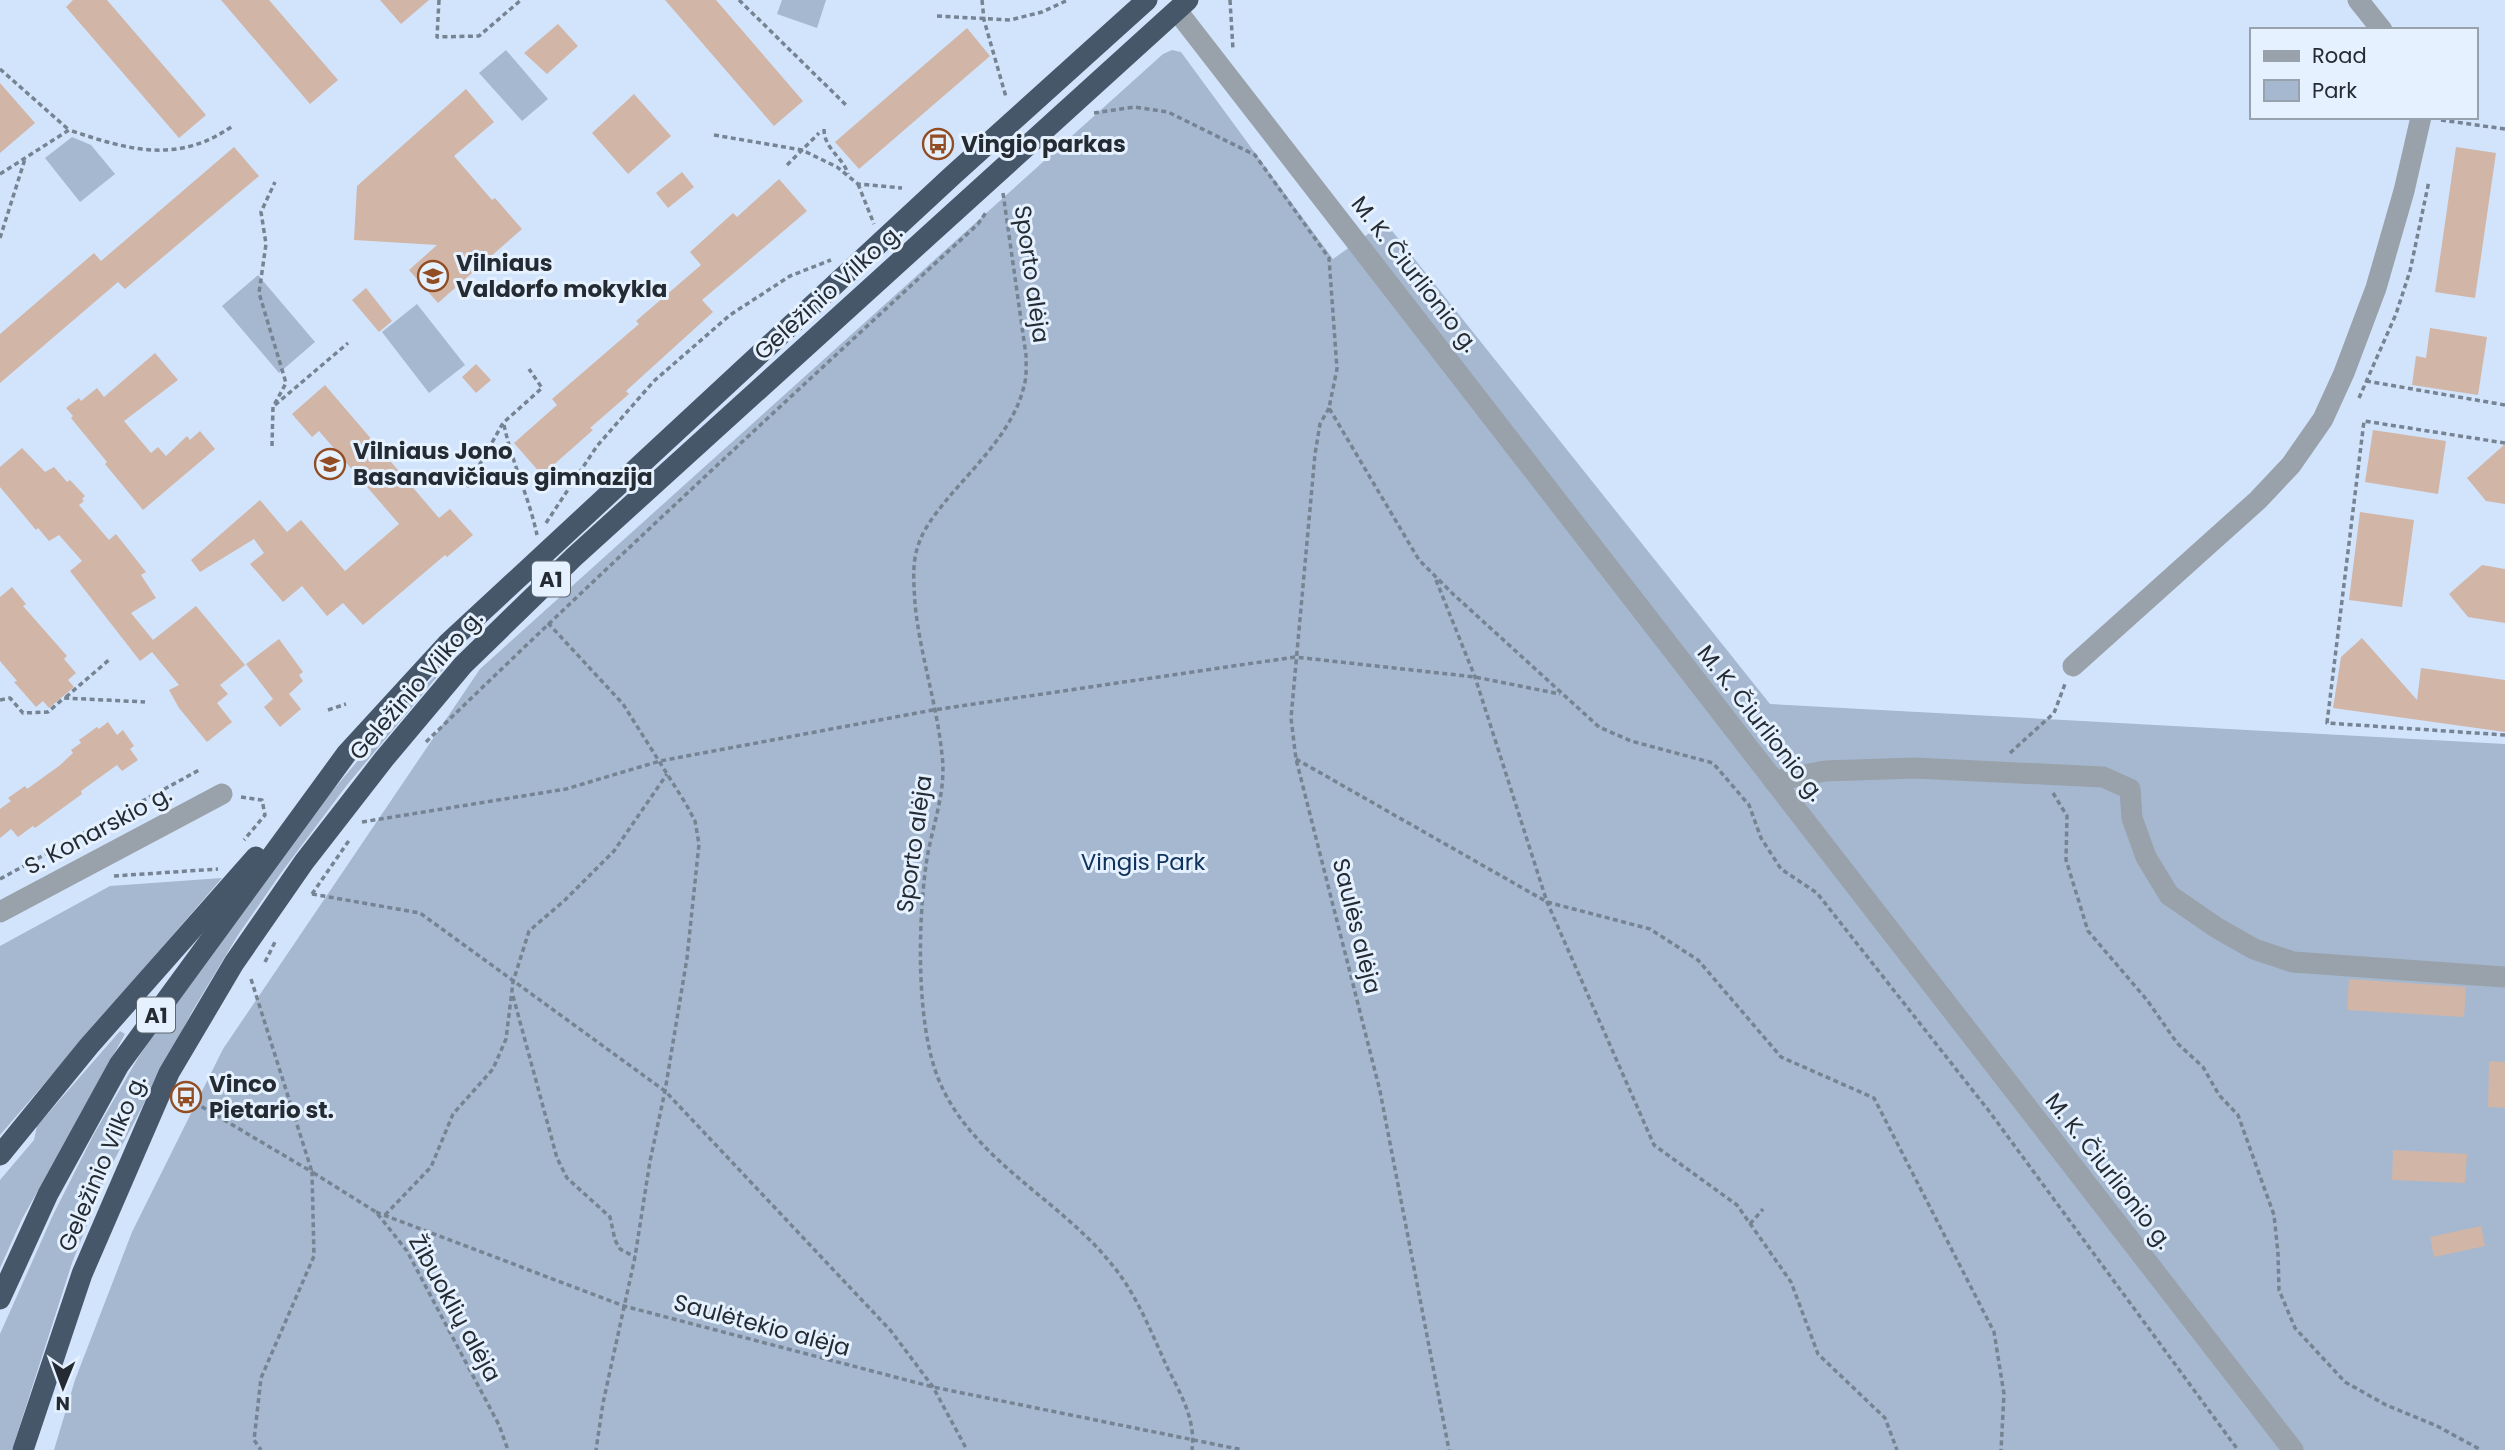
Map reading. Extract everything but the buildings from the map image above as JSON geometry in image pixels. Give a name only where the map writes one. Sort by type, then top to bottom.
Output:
[{"type":"highway","name":"Geležinio Vilko g.","points":[[0,1299],[48,1194],[119,1065],[347,753],[447,644],[953,175],[1147,0]]},
{"type":"highway","name":"Geležinio Vilko g.","points":[[23,1450],[82,1274],[170,1073],[234,964],[296,874],[384,759],[463,665],[574,557],[1185,12]]},
{"type":"highway","points":[[0,1155],[89,1046],[347,753]]},
{"type":"street","points":[[2358,0],[2380,28]]},
{"type":"street","name":"M. K. Čiurlionio g.","points":[[1185,12],[1236,85],[2294,1450]]},
{"type":"street","points":[[2073,666],[2258,500],[2291,465],[2323,419],[2344,373],[2391,241],[2416,148],[2430,119]]},
{"type":"street","points":[[1774,781],[1825,771],[1915,768],[2103,777],[2130,789],[2132,818],[2146,857],[2169,895],[2217,928],[2254,949],[2293,962],[2504,977]]},
{"type":"street","name":"S. Konarskio g.","points":[[0,912],[222,794]]},
{"type":"path","points":[[439,0],[437,37],[479,36],[521,0]]},
{"type":"path","points":[[739,0],[848,107]]},
{"type":"path","points":[[982,0],[984,20],[1006,97]]},
{"type":"path","points":[[937,16],[1010,20],[1042,12],[1068,0]]},
{"type":"path","points":[[1230,0],[1236,85]]},
{"type":"path","points":[[0,69],[69,130],[110,144],[156,152],[179,150],[200,144],[234,125]]},
{"type":"path","name":"Saulės alėja","points":[[1096,106],[1086,115],[1135,107],[1168,112],[1255,155],[1329,258],[1338,369],[1329,408],[1320,424],[1315,454],[1291,718],[1296,759],[1380,1091],[1449,1450]]},
{"type":"path","points":[[2438,119],[2505,129]]},
{"type":"path","points":[[824,129],[824,137],[830,149],[846,167],[849,176]]},
{"type":"path","points":[[0,174],[69,130]]},
{"type":"path","points":[[787,165],[819,133]]},
{"type":"path","points":[[714,135],[802,150],[837,167],[858,184],[875,225]]},
{"type":"path","points":[[0,238],[26,157]]},
{"type":"path","points":[[272,446],[273,407],[286,383],[259,293],[266,244],[261,212],[275,182]]},
{"type":"path","points":[[858,184],[902,188]]},
{"type":"path","name":"Sporto alėja","points":[[996,198],[1003,190],[1026,355],[1026,382],[1018,407],[1001,435],[926,525],[916,551],[914,586],[918,635],[943,757],[942,788],[926,863],[920,931],[926,1038],[938,1079],[955,1112],[975,1138],[1084,1235],[1110,1261],[1134,1297],[1181,1394],[1194,1439],[1192,1450]]},
{"type":"path","points":[[422,747],[548,623],[756,427],[978,225],[990,207]]},
{"type":"path","points":[[503,423],[508,444],[531,504],[537,536],[597,446],[654,381],[730,314],[790,276],[838,257]]},
{"type":"path","points":[[273,407],[348,343]]},
{"type":"path","points":[[467,487],[503,423],[542,388],[529,369]]},
{"type":"path","points":[[2344,373],[2366,381],[2505,405]]},
{"type":"path","points":[[1329,408],[1419,560],[1560,694],[1599,727],[1632,741],[1713,763],[1749,806],[1760,838],[1781,869],[1817,893],[1989,1111],[2238,1450]]},
{"type":"path","points":[[2505,443],[2364,421],[2327,723],[2505,735]]},
{"type":"path","points":[[1435,576],[1475,677],[1547,902],[1654,1145],[1737,1205],[1791,1282],[1818,1354],[1885,1418],[1897,1450]]},
{"type":"path","points":[[548,623],[623,704],[695,821],[699,844],[687,958],[665,1091],[596,1450]]},
{"type":"path","points":[[370,811],[362,822],[566,789],[660,761],[933,710],[1296,657],[1475,677],[1560,694]]},
{"type":"path","points":[[0,700],[10,698],[23,713],[48,712],[110,659]]},
{"type":"path","points":[[1992,772],[2054,713],[2073,666]]},
{"type":"path","points":[[64,698],[145,702]]},
{"type":"path","points":[[328,710],[346,704]]},
{"type":"path","points":[[1296,759],[1547,902],[1650,929],[1698,960],[1780,1057],[1874,1098],[1994,1332],[2004,1394],[2001,1450]]},
{"type":"path","points":[[0,879],[201,769]]},
{"type":"path","points":[[385,1215],[431,1167],[453,1114],[493,1069],[506,1039],[513,982],[529,931],[614,851],[667,774]]},
{"type":"path","points":[[2041,774],[2067,816],[2066,860],[2088,931],[2147,1000],[2177,1043],[2203,1067],[2219,1096],[2238,1115],[2274,1215],[2279,1290],[2295,1328],[2345,1382],[2386,1405],[2437,1426],[2482,1450]]},
{"type":"path","points":[[262,800],[265,815]]},
{"type":"path","points":[[354,833],[312,894],[420,913],[665,1091],[891,1331],[933,1387],[967,1450]]},
{"type":"path","points":[[166,873],[219,869]]},
{"type":"path","points":[[265,962],[278,935]]},
{"type":"path","points":[[251,979],[312,1172],[314,1256],[261,1378],[254,1440],[261,1450]]},
{"type":"path","points":[[513,982],[513,995],[523,1041],[556,1157],[567,1178],[610,1217],[620,1249],[635,1256]]},
{"type":"path","name":"Žibuoklių alėja","points":[[187,1098],[376,1212],[407,1251],[499,1425],[508,1450]]},
{"type":"path","points":[[1750,1224],[1763,1209]]},
{"type":"path","name":"Saulėtekio alėja","points":[[376,1212],[624,1306],[933,1387],[1241,1449]]},
{"type":"green space","points":[[782,0],[826,0],[817,28],[777,14]]},
{"type":"green space","points":[[506,50],[548,99],[522,121],[479,73]]},
{"type":"green space","name":"Vingis Park","points":[[1172,50],[1181,52],[1333,259],[1385,222],[1770,704],[2505,744],[2505,1450],[54,1450],[75,1380],[132,1232],[223,1049],[480,669],[1163,54]]},
{"type":"green space","points":[[72,137],[91,145],[115,174],[80,202],[45,158]]},
{"type":"green space","points":[[258,275],[315,342],[279,373],[222,306]]},
{"type":"green space","points":[[417,304],[465,365],[429,393],[382,332]]},
{"type":"green space","points":[[451,660],[347,785],[281,873],[238,935],[193,1010],[108,1172],[72,1263],[12,1450],[0,1450],[0,1334],[53,1215],[94,1134],[180,993],[294,836],[400,711]]},
{"type":"green space","points":[[222,878],[0,1135],[0,946],[110,886]]},
{"type":"green space","points":[[120,1031],[125,1034],[22,1219],[0,1268],[0,1180],[34,1140],[37,1126]]},
{"type":"place","name":"Vingio parkas","points":[[938,144]]},
{"type":"place","name":"Vilniaus Valdorfo mokykla","points":[[433,276]]},
{"type":"place","name":"Vilniaus Jono Basanavičiaus gimnazija","points":[[330,464]]},
{"type":"place","name":"Vinco Pietario st.","points":[[186,1097]]}]
